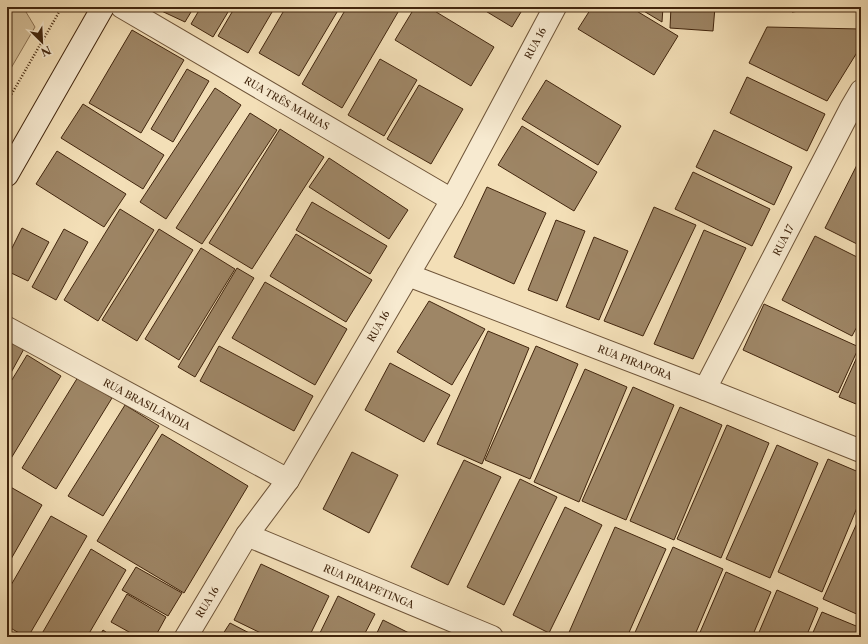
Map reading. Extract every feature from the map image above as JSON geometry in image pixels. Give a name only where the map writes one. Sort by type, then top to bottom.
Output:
[{"type":"street","points":[[7,175],[103,7]]},
{"type":"street","name":"RUA TRÊS MARIAS","points":[[122,7],[452,200]]},
{"type":"street","name":"RUA 16","points":[[186,637],[247,535],[288,480],[452,200],[555,7]]},
{"type":"street","name":"RUA 17","points":[[705,389],[858,104]]},
{"type":"street","name":"RUA PIRAPORA","points":[[408,275],[705,389],[861,451]]},
{"type":"street","name":"RUA BRASILÂNDIA","points":[[7,328],[288,480]]},
{"type":"street","name":"RUA PIRAPETINGA","points":[[247,535],[492,637]]},
{"type":"path","points":[[7,102],[62,7]]},
{"type":"shaded area","points":[[14,7],[23,7],[35,27],[7,75],[7,23]]},
{"type":"building","points":[[153,7],[194,7],[185,22]]},
{"type":"building","points":[[201,7],[231,7],[213,37],[191,24]]},
{"type":"building","points":[[235,7],[275,7],[248,53],[218,36]]},
{"type":"building","points":[[286,7],[340,7],[299,76],[259,53]]},
{"type":"building","points":[[347,7],[401,7],[342,108],[302,84]]},
{"type":"building","points":[[415,7],[428,7],[494,47],[471,86],[395,40]]},
{"type":"building","points":[[479,7],[524,7],[512,27]]},
{"type":"building","points":[[592,7],[630,7],[678,36],[654,75],[578,29]]},
{"type":"building","points":[[637,7],[663,7],[662,22]]},
{"type":"building","points":[[671,7],[715,7],[713,31],[670,28]]},
{"type":"building","points":[[792,7],[830,7],[792,12]]},
{"type":"building","points":[[767,27],[861,29],[861,46],[827,101],[749,63]]},
{"type":"building","points":[[132,30],[184,60],[141,133],[89,103]]},
{"type":"building","points":[[380,59],[417,80],[384,136],[348,115]]},
{"type":"building","points":[[187,69],[209,81],[173,142],[151,129]]},
{"type":"building","points":[[747,77],[825,114],[807,151],[730,113]]},
{"type":"building","points":[[546,80],[621,126],[598,165],[522,119]]},
{"type":"building","points":[[419,85],[463,109],[431,164],[387,139]]},
{"type":"building","points":[[215,88],[241,105],[166,219],[140,202]]},
{"type":"building","points":[[83,104],[164,155],[143,189],[61,138]]},
{"type":"building","points":[[250,113],[277,130],[202,244],[176,228]]},
{"type":"building","points":[[522,126],[597,172],[574,211],[498,165]]},
{"type":"building","points":[[280,129],[324,157],[252,269],[209,243]]},
{"type":"building","points":[[714,130],[792,167],[774,205],[696,167]]},
{"type":"building","points":[[57,151],[126,194],[104,227],[36,184]]},
{"type":"building","points":[[861,157],[861,246],[825,228]]},
{"type":"building","points":[[329,158],[408,210],[389,239],[309,187]]},
{"type":"building","points":[[693,172],[770,209],[752,246],[675,209]]},
{"type":"building","points":[[487,187],[546,213],[514,284],[454,257]]},
{"type":"building","points":[[312,202],[387,246],[370,274],[296,230]]},
{"type":"building","points":[[654,207],[696,225],[643,336],[604,321]]},
{"type":"building","points":[[120,209],[154,230],[98,321],[64,300]]},
{"type":"building","points":[[556,220],[585,231],[557,301],[528,290]]},
{"type":"building","points":[[22,228],[49,242],[28,281],[7,271],[7,258]]},
{"type":"building","points":[[64,229],[88,242],[56,300],[32,287]]},
{"type":"building","points":[[159,229],[193,250],[137,341],[102,320]]},
{"type":"building","points":[[704,230],[746,248],[693,359],[654,344]]},
{"type":"building","points":[[296,234],[372,280],[346,322],[270,276]]},
{"type":"building","points":[[815,236],[861,259],[861,319],[852,336],[782,300]]},
{"type":"building","points":[[594,237],[628,251],[599,320],[566,307]]},
{"type":"building","points":[[201,248],[235,269],[179,360],[145,339]]},
{"type":"building","points":[[237,268],[254,278],[195,377],[178,367]]},
{"type":"building","points":[[265,282],[347,329],[315,385],[232,338]]},
{"type":"building","points":[[429,301],[485,329],[452,385],[397,352]]},
{"type":"building","points":[[764,304],[859,347],[838,393],[743,350]]},
{"type":"building","points":[[488,331],[529,348],[482,464],[437,444]]},
{"type":"building","points":[[7,337],[25,347],[7,380]]},
{"type":"building","points":[[219,346],[313,396],[294,431],[200,381]]},
{"type":"building","points":[[536,346],[578,364],[530,479],[485,460]]},
{"type":"building","points":[[861,348],[861,406],[839,397]]},
{"type":"building","points":[[27,355],[61,376],[7,465],[7,388]]},
{"type":"building","points":[[390,363],[450,395],[424,442],[365,410]]},
{"type":"building","points":[[585,369],[627,387],[579,502],[534,482]]},
{"type":"building","points":[[78,377],[112,398],[56,489],[22,468]]},
{"type":"building","points":[[633,387],[674,405],[626,520],[582,501]]},
{"type":"building","points":[[125,405],[159,426],[103,516],[68,496]]},
{"type":"building","points":[[680,407],[722,425],[674,540],[630,521]]},
{"type":"building","points":[[727,425],[769,443],[721,558],[677,539]]},
{"type":"building","points":[[162,434],[248,486],[184,593],[97,541]]},
{"type":"building","points":[[777,445],[818,463],[770,578],[726,559]]},
{"type":"building","points":[[352,452],[398,475],[369,533],[323,509]]},
{"type":"building","points":[[828,459],[861,473],[861,498],[822,592],[778,572]]},
{"type":"building","points":[[464,460],[501,477],[448,585],[411,567]]},
{"type":"building","points":[[520,479],[557,497],[504,605],[467,587]]},
{"type":"building","points":[[7,485],[42,505],[7,566]]},
{"type":"building","points":[[565,507],[602,525],[549,633],[513,615]]},
{"type":"building","points":[[861,514],[861,616],[823,599]]},
{"type":"building","points":[[51,516],[87,536],[28,637],[26,637],[7,626],[7,592]]},
{"type":"building","points":[[615,527],[666,549],[627,637],[567,637]]},
{"type":"building","points":[[673,547],[723,569],[694,637],[633,637]]},
{"type":"building","points":[[91,549],[126,570],[87,637],[40,637]]},
{"type":"building","points":[[261,564],[329,596],[309,637],[269,637],[234,620]]},
{"type":"building","points":[[136,567],[182,593],[168,616],[122,590]]},
{"type":"building","points":[[726,572],[771,592],[752,637],[698,637]]},
{"type":"building","points":[[777,590],[818,608],[806,637],[757,637]]},
{"type":"building","points":[[127,594],[166,617],[155,637],[138,637],[111,622]]},
{"type":"building","points":[[338,596],[375,614],[363,637],[318,637]]},
{"type":"building","points":[[822,612],[861,628],[860,637],[811,637]]},
{"type":"building","points":[[383,620],[417,637],[375,637]]},
{"type":"building","points":[[230,623],[257,637],[221,637]]},
{"type":"building","points":[[103,630],[113,637],[99,637]]}]
